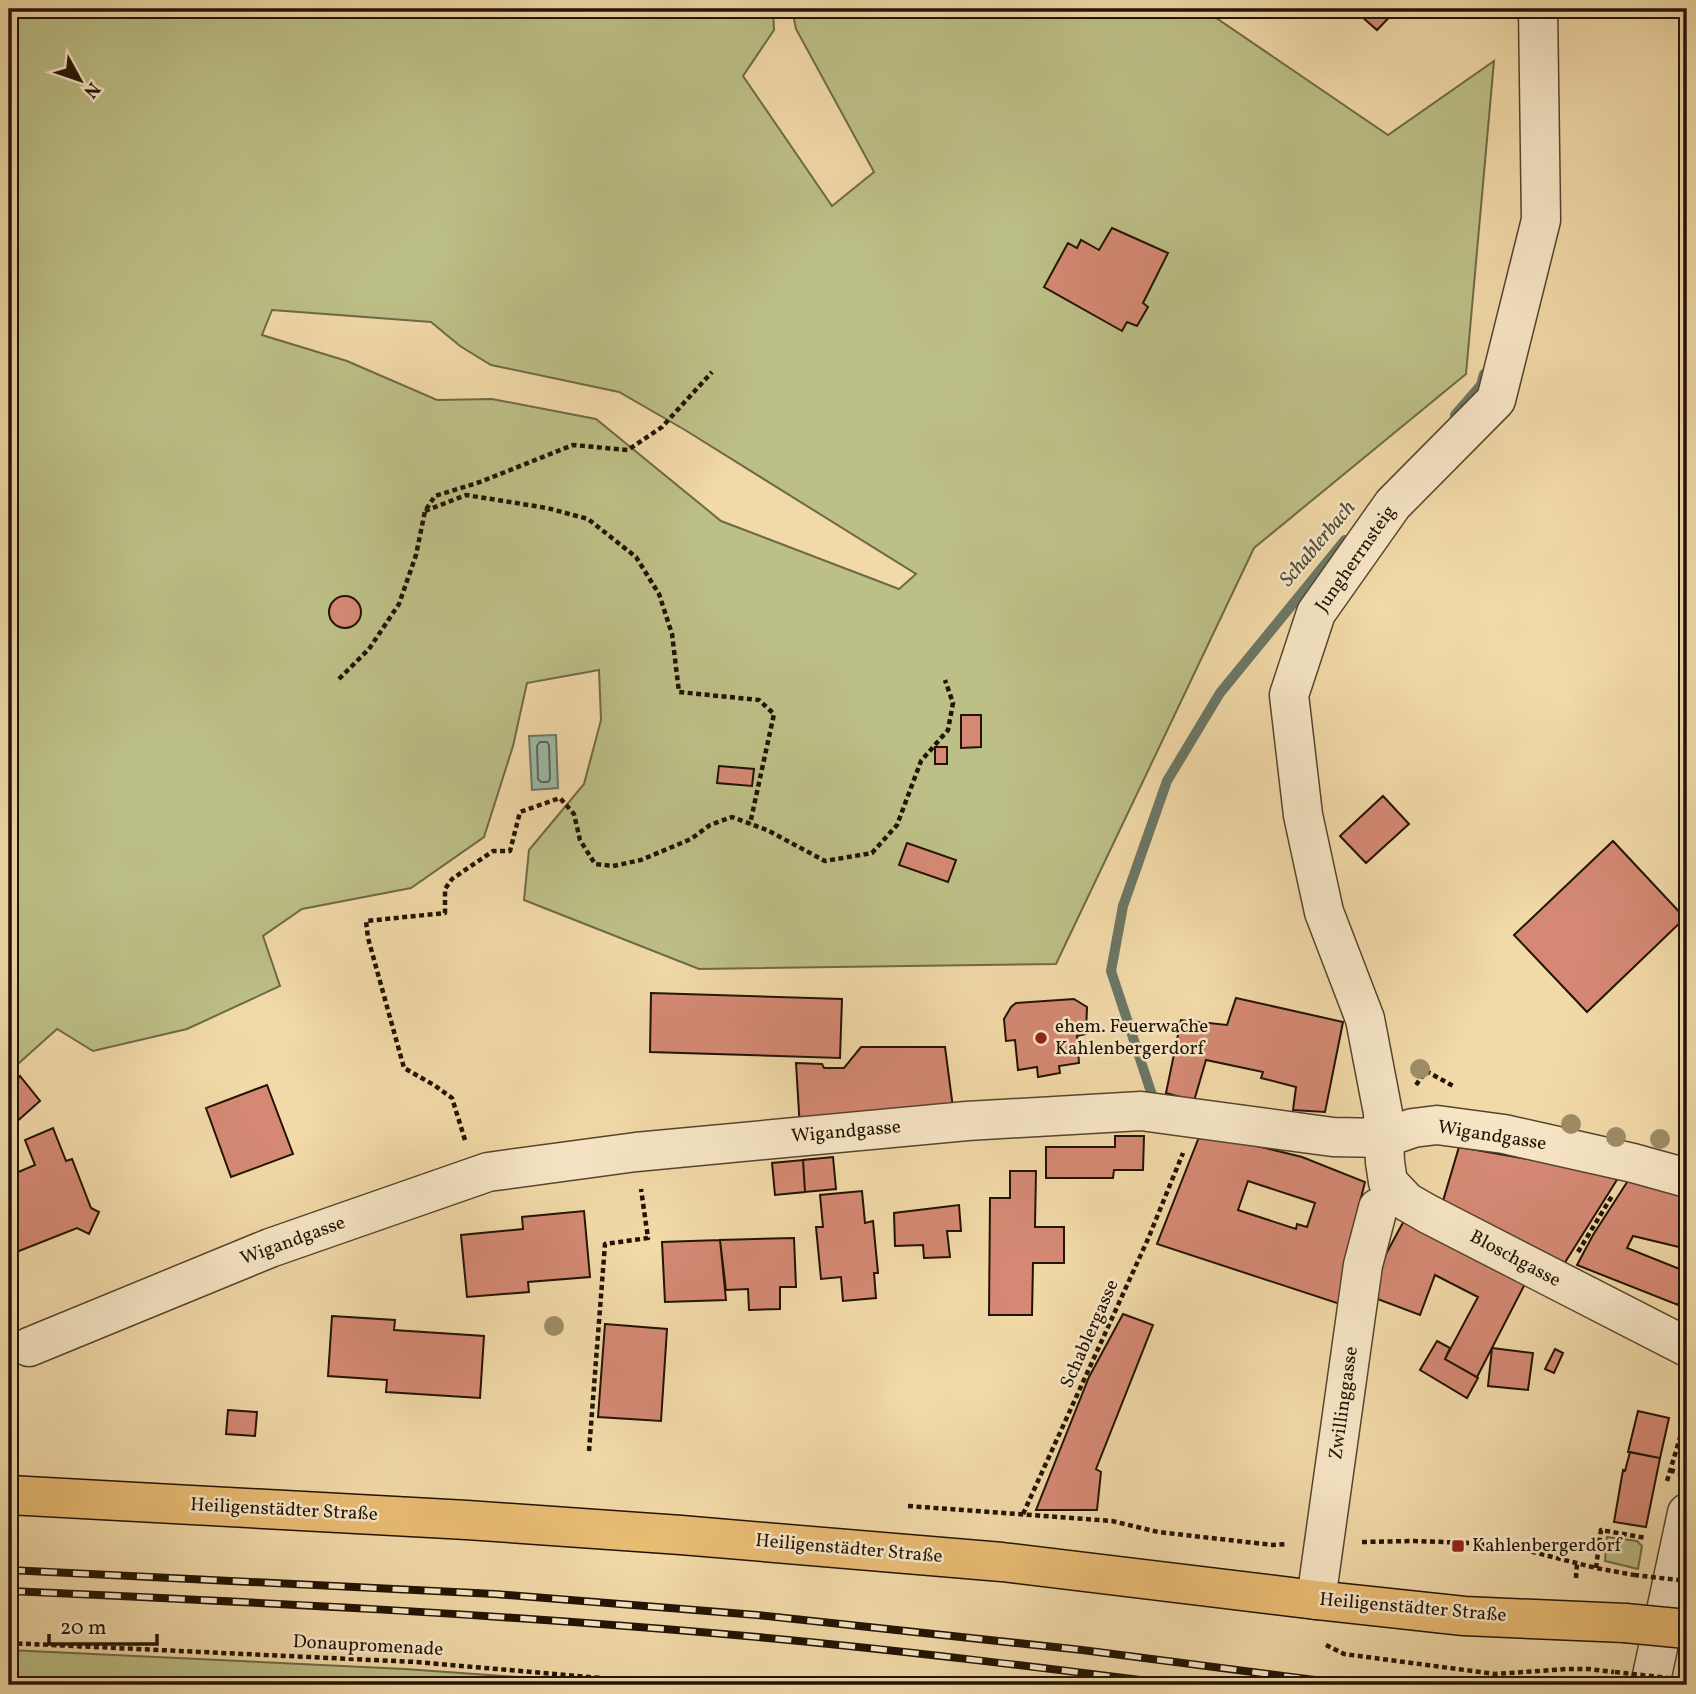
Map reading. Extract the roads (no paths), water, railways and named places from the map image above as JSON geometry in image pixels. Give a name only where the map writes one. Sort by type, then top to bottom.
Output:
[{"type":"main road","name":"Heiligenstädter Straße","points":[[9,1494],[467,1520],[880,1551],[1002,1562],[1464,1616],[1625,1623],[1687,1629]]},
{"type":"street","name":"Jungherrnsteig","points":[[1384,1138],[1383,1113],[1365,1019],[1324,912],[1305,827],[1289,695],[1316,613],[1393,504],[1496,400],[1541,220],[1538,9]]},
{"type":"street","name":"Wigandgasse","points":[[29,1347],[270,1248],[488,1172],[636,1152],[967,1121],[1160,1113],[1333,1137],[1384,1138],[1412,1128],[1437,1125],[1504,1134],[1687,1178]]},
{"type":"street","name":"Bloschgasse","points":[[1384,1138],[1384,1162],[1388,1182],[1406,1202],[1687,1347]]},
{"type":"street","name":"Zwillinggasse","points":[[1316,1600],[1363,1265],[1378,1208]]},
{"type":"street","points":[[1650,1685],[1680,1578],[1687,1513]]},
{"type":"water","points":[[556,735],[558,788],[532,790],[529,736]]},
{"type":"waterway","name":"Schablerbach","points":[[1455,415],[1481,385],[1484,374]]},
{"type":"waterway","name":"Schablerbach","points":[[1152,1095],[1111,971],[1123,906],[1167,781],[1220,693],[1345,540]]},
{"type":"railway","points":[[9,1570],[495,1594],[757,1615],[1082,1650],[1354,1685]]},
{"type":"railway","points":[[9,1591],[378,1609],[654,1628],[909,1652],[1180,1685]]},
{"type":"place","name":"ehem. Feuerwache Kahlenbergerdorf","points":[[1041,1038]]},
{"type":"place","name":"Kahlenbergerdorf","points":[[1458,1546]]}]
